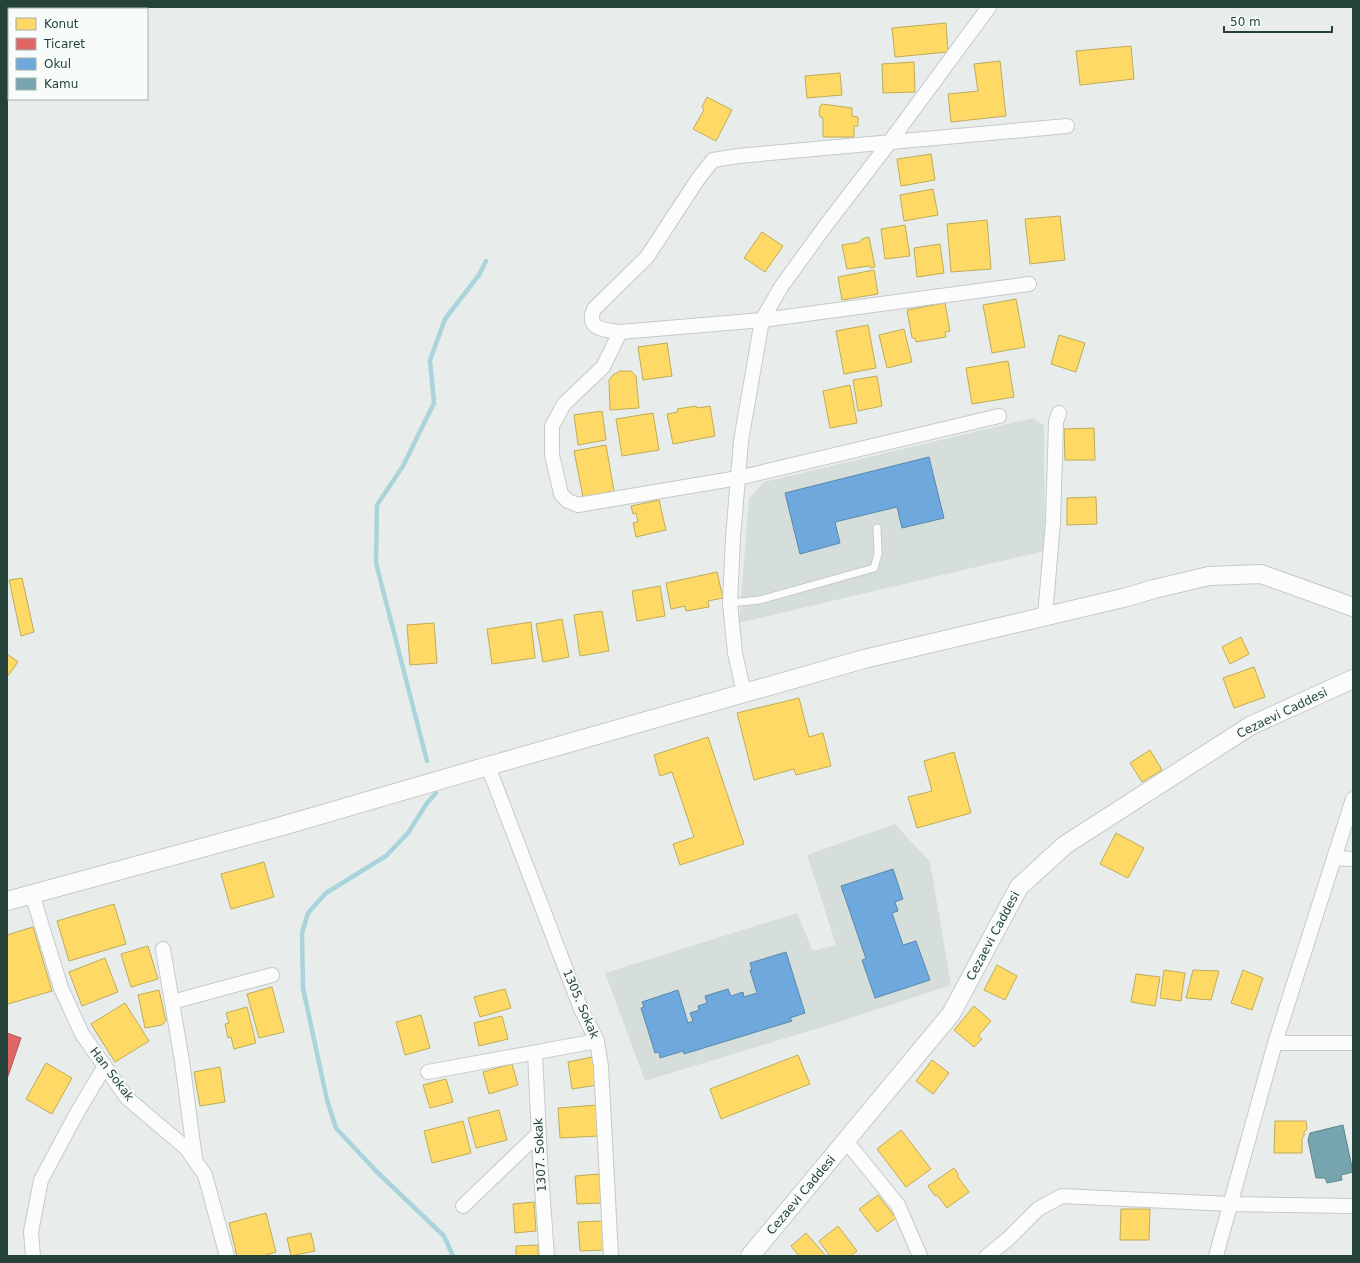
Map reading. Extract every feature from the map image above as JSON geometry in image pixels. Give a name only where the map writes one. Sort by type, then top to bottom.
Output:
[{"type":"street","points":[[744,693],[735,653],[730,603],[741,441],[762,320],[781,287],[826,225],[890,142],[990,7]]},
{"type":"street","points":[[1029,284],[762,320],[620,332],[600,329],[593,323],[591,316],[594,309],[647,257],[698,179],[713,160],[738,156],[1067,126]]},
{"type":"street","points":[[620,332],[603,366],[564,404],[552,426],[552,454],[561,494],[568,501],[578,505],[738,478],[999,416]]},
{"type":"street","points":[[1045,616],[1053,522],[1056,422],[1059,413]]},
{"type":"street","points":[[7,901],[282,826],[864,658],[1127,597],[1209,576],[1261,574],[1353,607]]},
{"type":"street","name":"Cezaevi Caddesi","points":[[750,1256],[951,1014],[1019,887],[1065,845],[1250,726],[1353,679]]},
{"type":"street","name":"1305. Sokak","points":[[488,766],[581,1009],[597,1040],[601,1066],[611,1256]]},
{"type":"street","points":[[1216,1256],[1275,1043],[1353,799]]},
{"type":"street","points":[[1334,858],[1353,860]]},
{"type":"street","name":"Han Sokak","points":[[32,894],[61,988],[82,1034],[127,1098],[186,1148],[205,1175],[226,1256]]},
{"type":"street","points":[[163,949],[182,1061],[196,1162]]},
{"type":"street","points":[[172,1002],[272,975]]},
{"type":"street","points":[[428,1072],[535,1053],[597,1040]]},
{"type":"street","points":[[1275,1043],[1353,1043]]},
{"type":"street","name":"1307. Sokak","points":[[535,1053],[538,1134],[547,1256]]},
{"type":"street","points":[[33,1256],[31,1232],[41,1180],[78,1111],[105,1066]]},
{"type":"street","points":[[463,1206],[538,1134]]},
{"type":"street","points":[[846,1141],[898,1206],[920,1256]]},
{"type":"street","points":[[988,1256],[1008,1239],[1038,1209],[1062,1196],[1230,1204],[1353,1206]]},
{"type":"lane","points":[[730,603],[760,600],[874,568],[878,554],[877,528]]},
{"type":"shaded area","points":[[1033,418],[1044,425],[1045,551],[739,623],[749,499],[764,482]]},
{"type":"shaded area","points":[[895,824],[930,862],[951,985],[842,1021],[645,1081],[605,973],[797,913],[813,951],[836,945],[807,855]]},
{"type":"building: Konut","points":[[946,23],[948,52],[895,57],[892,28]]},
{"type":"building: Konut","points":[[1131,46],[1134,79],[1080,85],[1076,51]]},
{"type":"building: Konut","points":[[1000,61],[1006,116],[951,122],[948,94],[978,91],[974,64]]},
{"type":"building: Konut","points":[[914,62],[915,92],[883,93],[882,64]]},
{"type":"building: Konut","points":[[840,73],[842,95],[807,98],[805,76]]},
{"type":"building: Konut","points":[[707,97],[732,110],[716,141],[693,129],[704,110],[702,107]]},
{"type":"building: Konut","points":[[822,104],[852,108],[852,116],[858,117],[858,126],[854,126],[854,137],[823,137],[823,118],[820,117],[819,112]]},
{"type":"building: Konut","points":[[931,154],[935,180],[901,186],[897,159]]},
{"type":"building: Konut","points":[[933,189],[938,215],[904,221],[900,195]]},
{"type":"building: Konut","points":[[1060,216],[1065,260],[1030,264],[1025,219]]},
{"type":"building: Konut","points":[[987,220],[991,269],[951,272],[947,224]]},
{"type":"building: Konut","points":[[905,225],[910,256],[885,259],[881,229]]},
{"type":"building: Konut","points":[[762,232],[783,246],[765,272],[744,258]]},
{"type":"building: Konut","points":[[869,237],[875,267],[871,268],[869,266],[847,269],[842,245],[860,242],[862,239]]},
{"type":"building: Konut","points":[[940,244],[944,273],[917,277],[914,248]]},
{"type":"building: Konut","points":[[874,270],[878,294],[842,300],[838,277]]},
{"type":"building: Konut","points":[[1016,299],[1025,347],[992,353],[983,305]]},
{"type":"building: Konut","points":[[945,303],[950,331],[945,332],[946,337],[916,342],[915,338],[912,338],[907,310]]},
{"type":"building: Konut","points":[[868,325],[876,368],[844,374],[836,331]]},
{"type":"building: Konut","points":[[904,329],[912,362],[887,368],[879,335]]},
{"type":"building: Konut","points":[[1059,335],[1085,343],[1076,372],[1051,364]]},
{"type":"building: Konut","points":[[667,343],[672,376],[643,380],[638,347]]},
{"type":"building: Konut","points":[[1008,361],[1014,397],[972,404],[966,368]]},
{"type":"building: Konut","points":[[620,371],[631,371],[636,376],[639,408],[610,410],[609,380],[613,375]]},
{"type":"building: Konut","points":[[877,376],[882,406],[858,411],[853,380]]},
{"type":"building: Konut","points":[[850,385],[857,423],[830,428],[823,391]]},
{"type":"building: Konut","points":[[696,406],[697,408],[710,406],[715,436],[673,444],[667,414],[678,412],[677,409]]},
{"type":"building: Konut","points":[[602,411],[606,440],[578,445],[574,415]]},
{"type":"building: Konut","points":[[653,413],[659,450],[622,456],[616,419]]},
{"type":"building: Konut","points":[[1094,428],[1095,460],[1065,460],[1064,429]]},
{"type":"building: Konut","points":[[606,445],[614,491],[583,497],[574,451]]},
{"type":"building: Konut","points":[[1096,497],[1097,524],[1067,525],[1067,498]]},
{"type":"building: Konut","points":[[659,500],[666,530],[636,537],[633,523],[638,522],[636,513],[633,514],[631,506]]},
{"type":"building: Konut","points":[[717,572],[723,598],[708,601],[709,607],[686,611],[685,606],[671,609],[666,583]]},
{"type":"building: Konut","points":[[22,578],[34,632],[21,636],[9,580]]},
{"type":"building: Konut","points":[[660,586],[665,616],[637,621],[632,591]]},
{"type":"building: Konut","points":[[602,611],[609,651],[580,656],[574,615]]},
{"type":"building: Konut","points":[[562,619],[569,657],[543,662],[536,624]]},
{"type":"building: Konut","points":[[531,622],[535,658],[492,664],[487,629]]},
{"type":"building: Konut","points":[[434,623],[437,663],[410,665],[407,625]]},
{"type":"building: Konut","points":[[1241,637],[1249,654],[1230,664],[1222,647]]},
{"type":"building: Konut","points":[[7,654],[18,662],[7,677]]},
{"type":"building: Konut","points":[[1254,667],[1265,697],[1234,708],[1223,678]]},
{"type":"building: Konut","points":[[799,698],[809,737],[823,733],[831,766],[796,775],[794,769],[754,780],[737,713]]},
{"type":"building: Konut","points":[[708,737],[744,844],[680,865],[673,844],[694,837],[672,772],[660,776],[654,755]]},
{"type":"building: Konut","points":[[1150,750],[1162,770],[1142,782],[1130,763]]},
{"type":"building: Konut","points":[[954,752],[971,813],[917,828],[908,797],[932,791],[924,761]]},
{"type":"building: Konut","points":[[1116,833],[1144,848],[1128,878],[1100,864]]},
{"type":"building: Konut","points":[[264,862],[274,897],[231,909],[221,874]]},
{"type":"building: Konut","points":[[114,904],[126,944],[69,961],[57,921]]},
{"type":"building: Konut","points":[[33,927],[52,991],[8,1004],[7,935]]},
{"type":"building: Konut","points":[[148,946],[158,979],[131,987],[121,954]]},
{"type":"building: Konut","points":[[105,958],[118,992],[82,1006],[69,972]]},
{"type":"building: Konut","points":[[997,965],[1017,976],[1005,1000],[984,990]]},
{"type":"building: Konut","points":[[1164,970],[1185,973],[1181,1001],[1160,998]]},
{"type":"building: Konut","points":[[1193,970],[1219,971],[1211,1000],[1186,998]]},
{"type":"building: Konut","points":[[1243,970],[1263,978],[1252,1010],[1231,1003]]},
{"type":"building: Konut","points":[[1136,974],[1160,977],[1155,1006],[1131,1002]]},
{"type":"building: Konut","points":[[272,987],[284,1032],[259,1038],[247,994]]},
{"type":"building: Konut","points":[[505,989],[511,1008],[480,1017],[474,997]]},
{"type":"building: Konut","points":[[159,990],[166,1021],[162,1025],[145,1028],[138,995]]},
{"type":"building: Konut","points":[[125,1003],[149,1041],[115,1062],[91,1024]]},
{"type":"building: Konut","points":[[974,1006],[991,1021],[978,1036],[982,1039],[974,1047],[954,1030]]},
{"type":"building: Konut","points":[[247,1007],[256,1043],[234,1049],[231,1037],[228,1038],[225,1024],[229,1023],[226,1013]]},
{"type":"building: Konut","points":[[421,1015],[430,1048],[405,1055],[396,1022]]},
{"type":"building: Konut","points":[[502,1016],[508,1039],[479,1046],[474,1023]]},
{"type":"building: Konut","points":[[798,1055],[810,1084],[721,1119],[710,1089]]},
{"type":"building: Konut","points":[[592,1057],[597,1085],[572,1089],[568,1062]]},
{"type":"building: Konut","points":[[932,1060],[949,1073],[933,1094],[916,1081]]},
{"type":"building: Konut","points":[[46,1063],[72,1078],[52,1114],[26,1099]]},
{"type":"building: Konut","points":[[512,1064],[518,1085],[489,1094],[483,1072]]},
{"type":"building: Konut","points":[[220,1067],[225,1102],[200,1106],[194,1072]]},
{"type":"building: Konut","points":[[446,1079],[453,1102],[430,1108],[423,1085]]},
{"type":"building: Konut","points":[[597,1105],[599,1136],[560,1138],[558,1108]]},
{"type":"building: Konut","points":[[499,1110],[507,1140],[476,1148],[468,1118]]},
{"type":"building: Konut","points":[[463,1121],[471,1153],[432,1163],[424,1131]]},
{"type":"building: Konut","points":[[1275,1121],[1306,1121],[1307,1129],[1302,1138],[1302,1153],[1274,1153]]},
{"type":"building: Konut","points":[[901,1130],[931,1169],[906,1187],[877,1149]]},
{"type":"building: Konut","points":[[954,1168],[958,1174],[958,1177],[969,1192],[947,1208],[937,1195],[935,1196],[928,1186]]},
{"type":"building: Konut","points":[[599,1174],[601,1203],[577,1204],[575,1176]]},
{"type":"building: Konut","points":[[878,1195],[896,1218],[877,1232],[859,1209]]},
{"type":"building: Konut","points":[[534,1202],[536,1231],[515,1233],[513,1204]]},
{"type":"building: Konut","points":[[1121,1209],[1150,1209],[1149,1240],[1120,1240]]},
{"type":"building: Konut","points":[[266,1213],[276,1252],[263,1256],[237,1256],[229,1223]]},
{"type":"building: Konut","points":[[603,1221],[604,1250],[580,1251],[578,1222]]},
{"type":"building: Konut","points":[[838,1226],[857,1251],[850,1256],[830,1256],[819,1241]]},
{"type":"building: Konut","points":[[311,1233],[315,1251],[291,1256],[287,1238]]},
{"type":"building: Konut","points":[[806,1233],[826,1256],[799,1256],[791,1246]]},
{"type":"building: Konut","points":[[538,1245],[538,1256],[516,1256],[516,1246]]},
{"type":"building: Ticaret","points":[[7,1033],[21,1038],[7,1079]]},
{"type":"building: Okul","points":[[929,457],[944,518],[902,528],[897,507],[835,522],[840,543],[800,554],[785,493]]},
{"type":"building: Okul","points":[[893,869],[903,899],[895,902],[898,911],[892,913],[903,945],[916,941],[930,980],[875,998],[862,960],[866,959],[841,886]]},
{"type":"building: Okul","points":[[786,952],[805,1013],[790,1018],[792,1021],[684,1054],[683,1051],[660,1058],[659,1052],[655,1053],[641,1008],[644,1007],[642,1002],[678,990],[688,1023],[693,1021],[690,1013],[699,1010],[698,1006],[707,1003],[705,996],[728,989],[731,996],[743,992],[744,997],[757,993],[750,970],[752,970],[750,963]]},
{"type":"building: Kamu","points":[[1343,1125],[1353,1172],[1341,1175],[1342,1180],[1327,1183],[1325,1178],[1316,1178],[1308,1140],[1310,1133]]},
{"type":"waterway","points":[[427,761],[376,563],[377,505],[403,466],[434,403],[430,360],[445,319],[479,275],[486,261]]},
{"type":"waterway","points":[[436,793],[427,803],[408,833],[386,856],[326,893],[308,913],[302,933],[303,988],[327,1100],[336,1128],[376,1171],[444,1236],[453,1256]]}]
